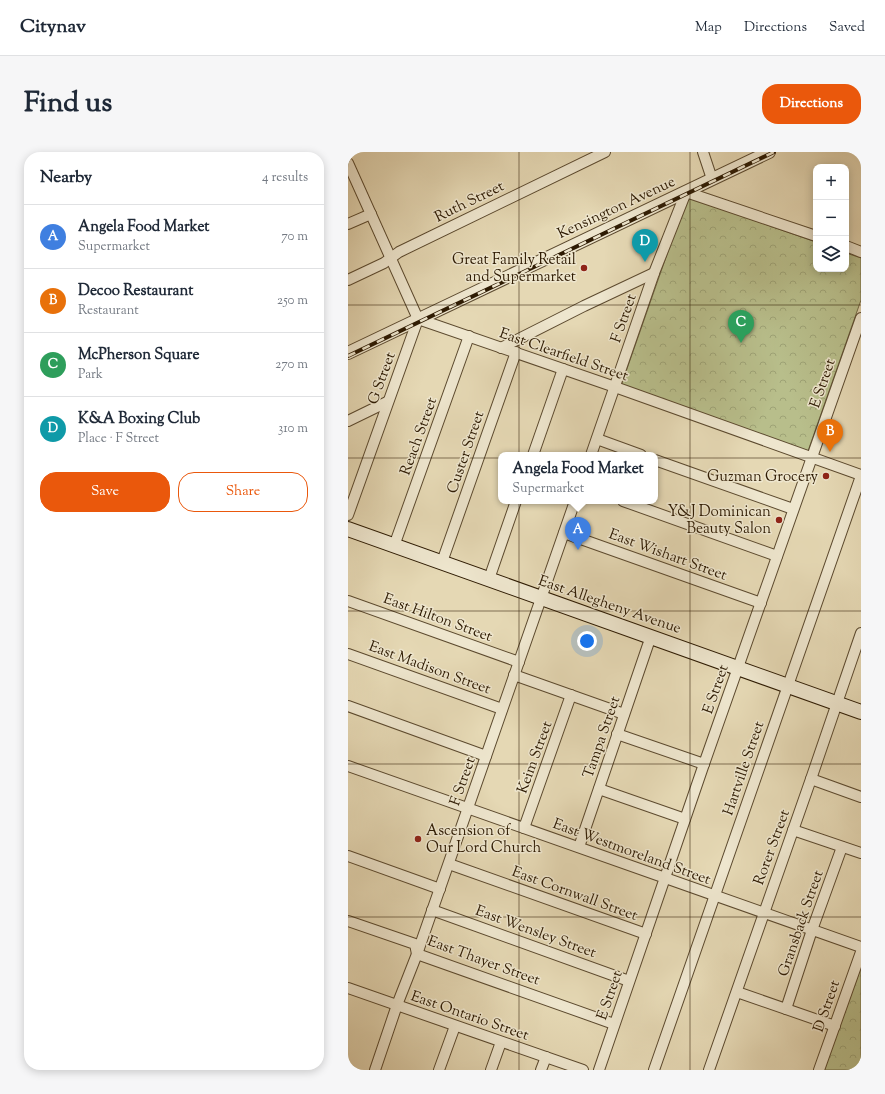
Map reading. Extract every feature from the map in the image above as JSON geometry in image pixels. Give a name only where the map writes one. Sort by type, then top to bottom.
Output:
[{"type":"main road","name":"East Allegheny Avenue","points":[[348,529],[861,712]]},
{"type":"street","name":"Ruth Street","points":[[348,280],[384,263],[406,248],[605,152]]},
{"type":"street","points":[[703,152],[712,179]]},
{"type":"street","name":"Kensington Avenue","points":[[348,353],[769,152]]},
{"type":"street","points":[[348,163],[418,319]]},
{"type":"street","points":[[686,192],[813,235]]},
{"type":"street","name":"F Street","points":[[592,452],[654,273],[686,192]]},
{"type":"street","points":[[348,224],[371,214]]},
{"type":"street","points":[[849,247],[861,252]]},
{"type":"street","points":[[501,348],[654,273]]},
{"type":"street","name":"E Street","points":[[599,1070],[704,764],[861,318]]},
{"type":"street","name":"East Clearfield Street","points":[[418,319],[615,387],[861,476]]},
{"type":"street","name":"G Street","points":[[348,515],[387,402],[418,319]]},
{"type":"street","name":"Reach Street","points":[[394,546],[469,336]]},
{"type":"street","name":"Custer Street","points":[[442,562],[516,352]]},
{"type":"street","points":[[534,452],[563,369]]},
{"type":"street","points":[[348,421],[387,402]]},
{"type":"street","points":[[597,439],[633,452]]},
{"type":"street","points":[[658,461],[793,509]]},
{"type":"street","name":"Hartville Street","points":[[654,1070],[861,476]]},
{"type":"street","points":[[489,579],[515,504]]},
{"type":"street","name":"F Street","points":[[375,1070],[397,1005],[449,864],[574,504]]},
{"type":"street","points":[[631,504],[777,556]]},
{"type":"street","name":"East Wishart Street","points":[[564,533],[761,603]]},
{"type":"street","name":"East Hilton Street","points":[[348,601],[519,662]]},
{"type":"street","name":"Rorer Street","points":[[709,1070],[861,633]]},
{"type":"street","name":"Tampa Street","points":[[578,848],[651,636]]},
{"type":"street","name":"East Madison Street","points":[[348,654],[502,709]]},
{"type":"street","points":[[514,675],[624,714]]},
{"type":"street","name":"Keim Street","points":[[524,828],[571,696]]},
{"type":"street","points":[[348,706],[486,756]]},
{"type":"street","points":[[617,734],[704,764]]},
{"type":"street","name":"East Westmoreland Street","points":[[348,766],[861,947]]},
{"type":"street","points":[[811,779],[861,797]]},
{"type":"street","points":[[599,789],[685,819]]},
{"type":"street","points":[[793,830],[861,853]]},
{"type":"street","name":"Gransback Street","points":[[786,1009],[812,930],[842,847]]},
{"type":"street","points":[[348,856],[440,889]]},
{"type":"street","name":"East Cornwall Street","points":[[449,864],[646,934]]},
{"type":"street","name":"East Wensley Street","points":[[432,910],[629,981]]},
{"type":"street","name":"East Thayer Street","points":[[348,921],[415,944],[417,954],[614,1024]]},
{"type":"street","name":"D Street","points":[[819,1070],[861,952]]},
{"type":"street","name":"East Ontario Street","points":[[348,988],[582,1070]]},
{"type":"street","points":[[737,992],[835,1026]]},
{"type":"street","points":[[439,1070],[455,1026]]},
{"type":"street","points":[[491,1070],[501,1042]]},
{"type":"street","points":[[541,1070],[546,1057]]},
{"type":"green space","points":[[687,197],[813,241],[813,272],[849,272],[849,254],[861,258],[861,300],[808,451],[621,386]]},
{"type":"green space","points":[[861,952],[861,1070],[819,1070]]},
{"type":"railway","points":[[348,356],[774,152]]},
{"type":"place","name":"K&A Boxing Club","points":[[645,262]]},
{"type":"place","name":"Great Family Retail and Supermarket","points":[[584,268]]},
{"type":"place","name":"McPherson Square","points":[[741,343]]},
{"type":"place","name":"Decoo Restaurant","points":[[830,452]]},
{"type":"place","name":"Guzman Grocery","points":[[826,476]]},
{"type":"place","name":"Y&J Dominican Beauty Salon","points":[[779,520]]},
{"type":"place","name":"Angela Food Market","points":[[578,550]]},
{"type":"place","name":"Ascension of Our Lord Church","points":[[418,839]]}]
